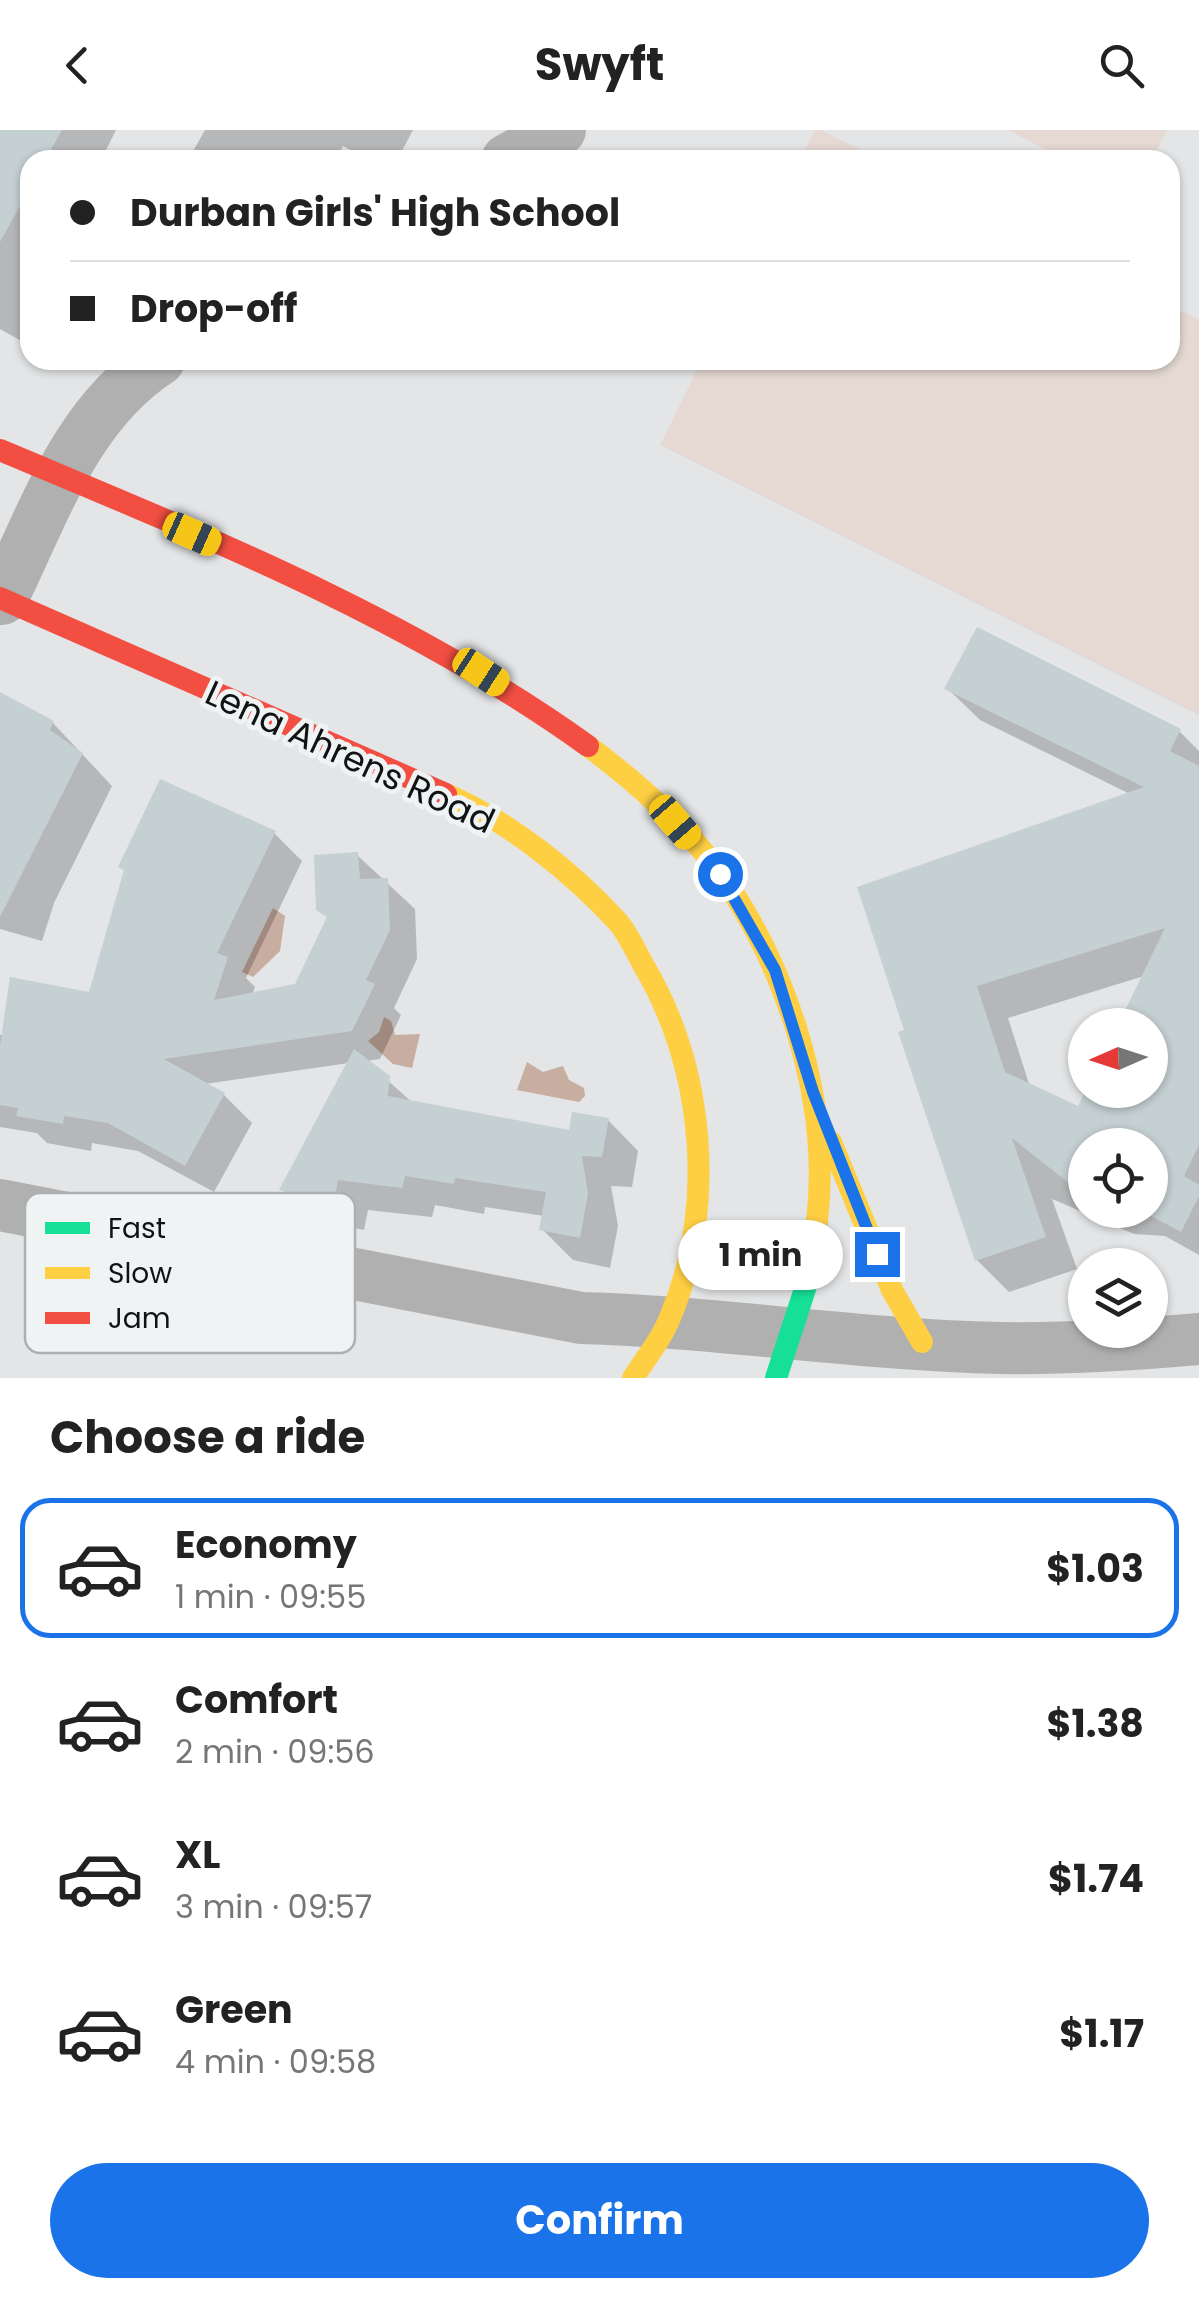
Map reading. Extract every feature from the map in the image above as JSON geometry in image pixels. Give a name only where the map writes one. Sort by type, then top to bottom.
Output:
[{"type":"main road","points":[[0,450],[449,651],[546,714],[653,797],[720,874],[775,970],[813,1092],[892,1290],[922,1342]]},
{"type":"main road","name":"Lena Ahrens Road","points":[[1,598],[464,802],[551,860],[619,923],[662,997],[687,1074],[700,1149],[692,1242],[669,1321],[640,1377]]},
{"type":"main road","points":[[785,1356],[812,1276],[822,1197],[813,1092]]},
{"type":"street","points":[[525,150],[560,130]]},
{"type":"street","points":[[1,598],[81,437],[115,394],[146,370]]},
{"type":"street","points":[[0,1205],[25,1210]]},
{"type":"street","points":[[355,1274],[581,1318],[669,1321],[785,1356],[922,1342],[1102,1348],[1199,1339]]},
{"type":"street","points":[[581,1318],[640,1377]]},
{"type":"shaded area","points":[[815,130],[821,130],[861,150],[805,150]]},
{"type":"shaded area","points":[[1008,130],[1167,130],[1157,150],[1047,150]]},
{"type":"shaded area","points":[[1180,310],[1199,320],[1199,715],[660,445],[697,370],[1180,370]]},
{"type":"shaded area","points":[[273,908],[285,916],[280,951],[253,977],[242,972]]},
{"type":"shaded area","points":[[384,1017],[391,1021],[395,1035],[420,1034],[412,1068],[393,1064],[368,1041],[379,1032]]},
{"type":"shaded area","points":[[527,1062],[543,1072],[563,1066],[569,1080],[584,1088],[585,1096],[579,1102],[517,1090]]},
{"type":"building","points":[[0,130],[62,130],[51,150],[20,150],[20,206],[0,242]]},
{"type":"building","points":[[977,627],[1181,729],[1170,751],[1199,766],[1199,1145],[1184,1176],[1199,1185],[1199,1196],[1181,1232],[1168,1225],[1168,1128],[1068,1128],[1068,1182],[1012,1138],[1046,1237],[975,1261],[898,1032],[904,1030],[857,887],[1144,787],[944,689]]},
{"type":"building","points":[[0,692],[54,721],[50,730],[83,753],[0,917]]},
{"type":"building","points":[[160,779],[276,831],[217,953],[228,957],[214,1000],[295,984],[327,917],[316,910],[314,855],[358,852],[360,879],[388,878],[390,930],[366,980],[375,984],[352,1031],[164,1059],[225,1093],[185,1166],[108,1123],[64,1116],[63,1124],[16,1116],[18,1108],[0,1105],[0,1046],[10,977],[89,992],[124,870],[118,867]]},
{"type":"building","points":[[354,1049],[390,1076],[388,1096],[569,1130],[572,1112],[609,1118],[602,1157],[582,1156],[588,1194],[580,1238],[539,1230],[546,1192],[455,1178],[454,1184],[405,1176],[402,1188],[338,1180],[336,1193],[279,1190]]},
{"type":"traffic: fast","points":[[776,1378],[805,1289],[817,1221]]},
{"type":"traffic: slow","points":[[588,746],[650,797],[693,840],[733,893],[758,936],[779,981],[809,1076],[820,1174],[817,1221]]},
{"type":"traffic: slow","points":[[446,794],[492,818],[537,849],[617,921],[665,1006],[680,1049],[697,1140],[694,1232],[669,1320],[633,1378]]},
{"type":"traffic: slow","points":[[831,1142],[892,1290],[922,1342]]},
{"type":"traffic: jam","points":[[0,450],[228,547],[376,618],[519,699],[588,746]]},
{"type":"traffic: jam","points":[[0,598],[446,794]]},
{"type":"route","points":[[720,874],[775,970],[836,1158],[877,1254]]}]
